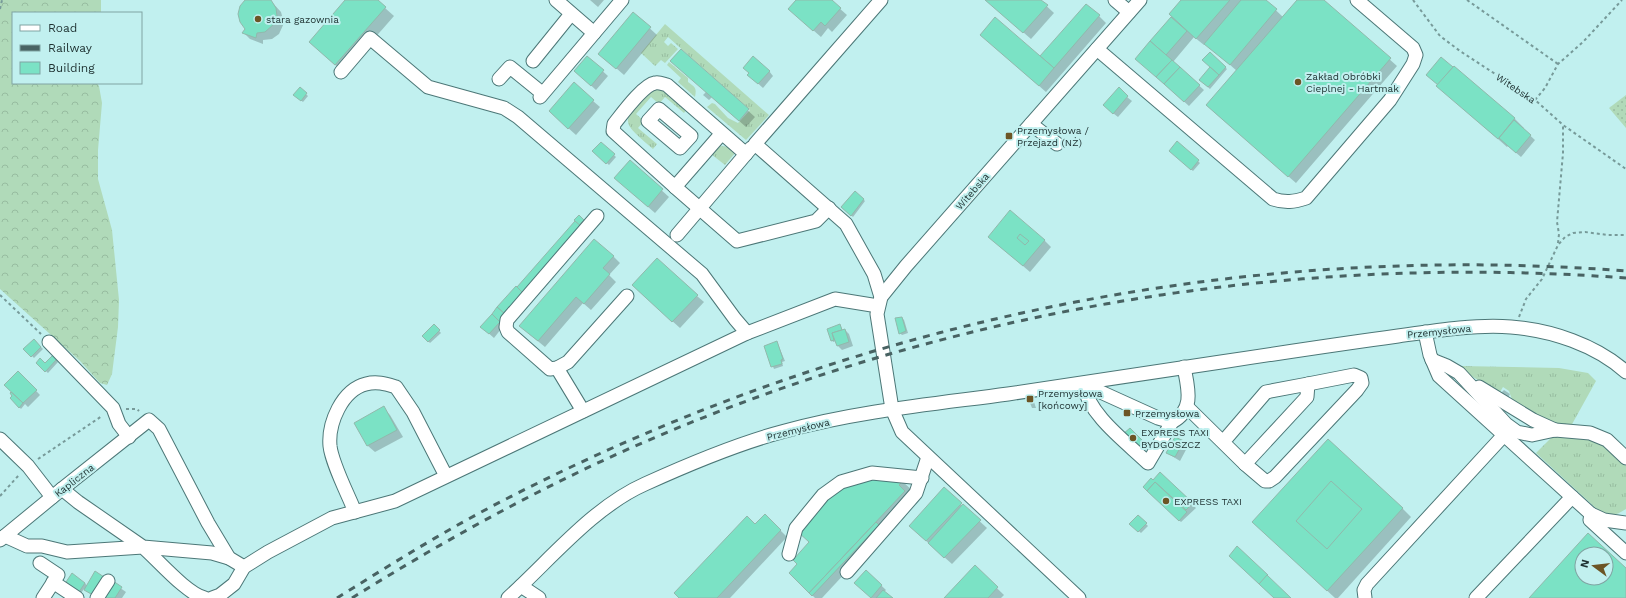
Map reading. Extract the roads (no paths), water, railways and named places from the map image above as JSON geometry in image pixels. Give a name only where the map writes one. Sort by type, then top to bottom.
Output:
[{"type":"street","points":[[556,0],[594,33]]},
{"type":"street","points":[[499,79],[510,67],[541,95],[622,0]]},
{"type":"street","points":[[677,235],[881,0]]},
{"type":"street","points":[[1115,0],[1129,12]]},
{"type":"street","name":"Witebska","points":[[880,301],[1031,124],[1140,0]]},
{"type":"street","points":[[1097,50],[1273,199],[1282,202],[1293,202],[1306,198],[1390,100],[1413,64],[1416,55],[1414,48],[1357,0]]},
{"type":"street","points":[[533,61],[572,14]]},
{"type":"street","points":[[341,72],[370,38],[428,87],[504,108],[543,138],[702,274],[735,320],[747,333]]},
{"type":"street","points":[[746,154],[667,85],[655,82],[646,87],[614,124],[613,131],[737,241],[816,221],[829,208]]},
{"type":"street","points":[[1031,124],[1057,144]]},
{"type":"street","points":[[675,186],[722,132]]},
{"type":"street","points":[[685,142],[702,156]]},
{"type":"street","points":[[755,144],[846,224],[874,274],[880,301],[877,314],[892,409],[896,422],[902,432],[1074,596]]},
{"type":"street","points":[[597,216],[507,320],[506,324],[508,332],[550,369],[557,368],[568,362],[627,296]]},
{"type":"street","points":[[212,598],[220,595],[234,584],[244,567],[268,552],[332,518],[395,501],[747,333],[835,299],[880,301]]},
{"type":"street","name":"Przemysłowa","points":[[508,598],[590,521],[624,495],[643,485],[698,462],[782,432],[819,422],[892,409],[1083,384],[1184,367],[1425,332],[1491,327],[1519,328],[1536,331],[1573,342],[1600,354],[1626,372]]},
{"type":"street","points":[[1425,332],[1432,360],[1439,376],[1591,514],[1604,520],[1623,520]]},
{"type":"street","points":[[49,342],[113,408],[119,424],[129,437]]},
{"type":"street","points":[[1432,360],[1447,366],[1459,374],[1471,385],[1506,424],[1518,432],[1532,435],[1555,430]]},
{"type":"street","points":[[1083,384],[1085,393],[1097,414],[1148,463],[1172,422],[1178,418],[1187,407],[1189,400],[1184,367]]},
{"type":"street","points":[[557,368],[583,411]]},
{"type":"street","points":[[1187,407],[1245,464],[1265,481],[1269,481],[1275,477],[1357,390],[1362,383],[1361,378],[1354,375],[1266,392],[1223,442]]},
{"type":"street","points":[[355,512],[330,447],[330,431],[339,407],[347,395],[364,384],[377,382],[396,387],[413,412],[446,476]]},
{"type":"street","points":[[1083,384],[1158,418],[1172,422]]},
{"type":"street","points":[[1245,464],[1307,397],[1308,384]]},
{"type":"street","points":[[1471,385],[1480,387],[1518,412],[1555,430],[1595,434],[1607,440],[1626,458]]},
{"type":"street","name":"Kapliczna","points":[[2,538],[149,420],[159,430],[208,523],[229,558]]},
{"type":"street","points":[[1365,598],[1364,590],[1367,584],[1504,435]]},
{"type":"street","points":[[0,439],[28,466],[52,497]]},
{"type":"street","points":[[847,572],[916,493],[928,457]]},
{"type":"street","points":[[788,554],[796,528],[823,495],[841,482],[872,473],[922,478]]},
{"type":"street","points":[[62,489],[78,502],[143,547],[196,595],[205,598]]},
{"type":"street","points":[[1476,598],[1572,497]]},
{"type":"street","points":[[1591,514],[1590,520],[1626,553]]},
{"type":"street","points":[[2,538],[27,546],[42,546],[67,552],[143,547],[212,553],[229,558],[244,567]]},
{"type":"street","points":[[40,562],[58,575],[42,598]]},
{"type":"street","points":[[97,598],[108,581]]},
{"type":"street","points":[[54,582],[77,598]]},
{"type":"street","points":[[521,586],[539,598]]},
{"type":"railway","points":[[337,598],[421,546],[486,509],[639,436],[774,384],[911,340],[1051,307],[1193,283],[1336,269],[1481,265],[1626,271]]},
{"type":"railway","points":[[352,598],[494,515],[530,496],[642,443],[759,396],[879,357],[1001,325],[1124,301],[1248,284],[1374,274],[1500,272],[1626,278]]},
{"type":"place","name":"stara gazownia","points":[[258,19]]},
{"type":"place","name":"Zakład Obróbki Cieplnej - Hartmak","points":[[1298,82]]},
{"type":"place","name":"Przemysłowa / Przejazd (NŻ)","points":[[1009,136]]},
{"type":"place","name":"Przemysłowa [końcowy]","points":[[1030,399]]},
{"type":"place","name":"Przemysłowa","points":[[1127,413]]},
{"type":"place","name":"EXPRESS TAXI BYDGOSZCZ","points":[[1133,438]]},
{"type":"place","name":"EXPRESS TAXI","points":[[1166,501]]}]
